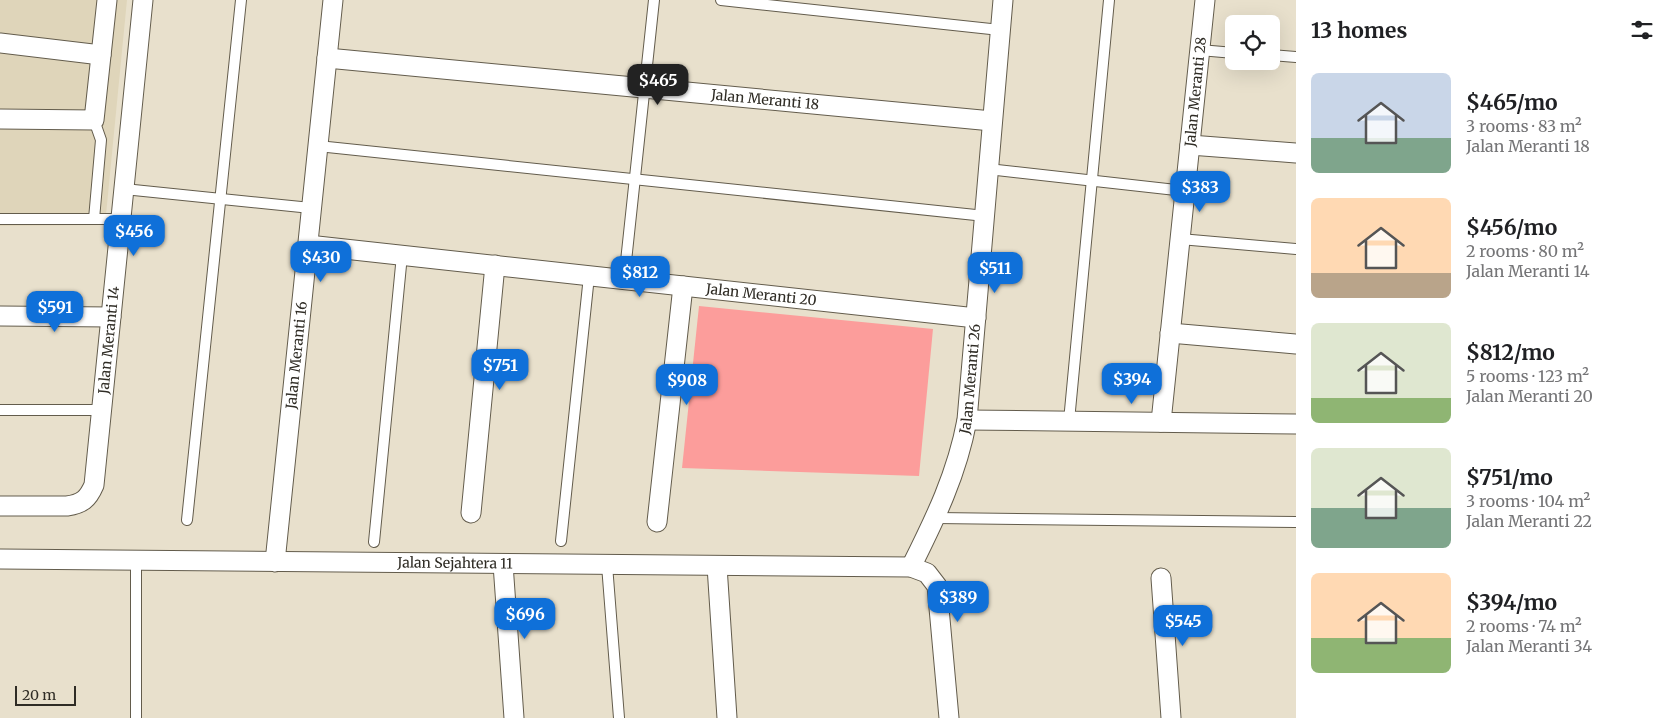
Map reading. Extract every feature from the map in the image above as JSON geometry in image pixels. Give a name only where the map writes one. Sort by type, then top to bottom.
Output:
[{"type":"street","points":[[0,119],[94,120],[107,0]]},
{"type":"street","name":"Jalan Meranti 14","points":[[0,506],[77,505],[85,501],[94,485],[143,0]]},
{"type":"street","name":"Jalan Meranti 16","points":[[275,562],[333,0]]},
{"type":"street","name":"Jalan Meranti 26","points":[[911,567],[936,518],[953,476],[967,420],[1003,0]]},
{"type":"street","name":"Jalan Meranti 28","points":[[1161,422],[1205,0]]},
{"type":"street","points":[[0,43],[101,55]]},
{"type":"street","name":"Jalan Meranti 18","points":[[327,58],[992,121]]},
{"type":"street","points":[[1190,145],[1296,153]]},
{"type":"street","name":"Jalan Meranti 20","points":[[308,245],[976,318]]},
{"type":"street","points":[[471,513],[495,265]]},
{"type":"street","points":[[657,522],[683,286]]},
{"type":"street","points":[[0,316],[111,317]]},
{"type":"street","points":[[1170,333],[1296,344]]},
{"type":"street","points":[[967,420],[1296,424]]},
{"type":"street","name":"Jalan Sejahtera 11","points":[[0,559],[911,567]]},
{"type":"street","points":[[503,564],[514,718]]},
{"type":"street","points":[[717,566],[727,718]]},
{"type":"street","points":[[911,567],[927,573],[937,586],[948,718]]},
{"type":"street","points":[[1161,578],[1171,718]]},
{"type":"lane","points":[[187,520],[241,0]]},
{"type":"lane","points":[[624,280],[654,0]]},
{"type":"lane","points":[[721,0],[1000,30]]},
{"type":"lane","points":[[1069,421],[1109,0]]},
{"type":"lane","points":[[1200,50],[1225,52]]},
{"type":"lane","points":[[1280,56],[1296,57]]},
{"type":"lane","points":[[94,120],[101,140],[94,219]]},
{"type":"lane","points":[[318,146],[984,216]]},
{"type":"lane","points":[[988,169],[1185,191]]},
{"type":"lane","points":[[124,188],[312,208]]},
{"type":"lane","points":[[0,220],[121,219]]},
{"type":"lane","points":[[1180,239],[1296,249]]},
{"type":"lane","points":[[374,542],[402,255]]},
{"type":"lane","points":[[561,541],[589,276]]},
{"type":"lane","points":[[0,410],[101,410]]},
{"type":"lane","points":[[936,518],[1296,522]]},
{"type":"lane","points":[[136,560],[136,718]]},
{"type":"lane","points":[[607,565],[619,718]]},
{"type":"shaded area","points":[[0,0],[127,0],[105,225],[0,226]]},
{"type":"shaded area","points":[[699,306],[933,329],[919,476],[682,468]]}]
